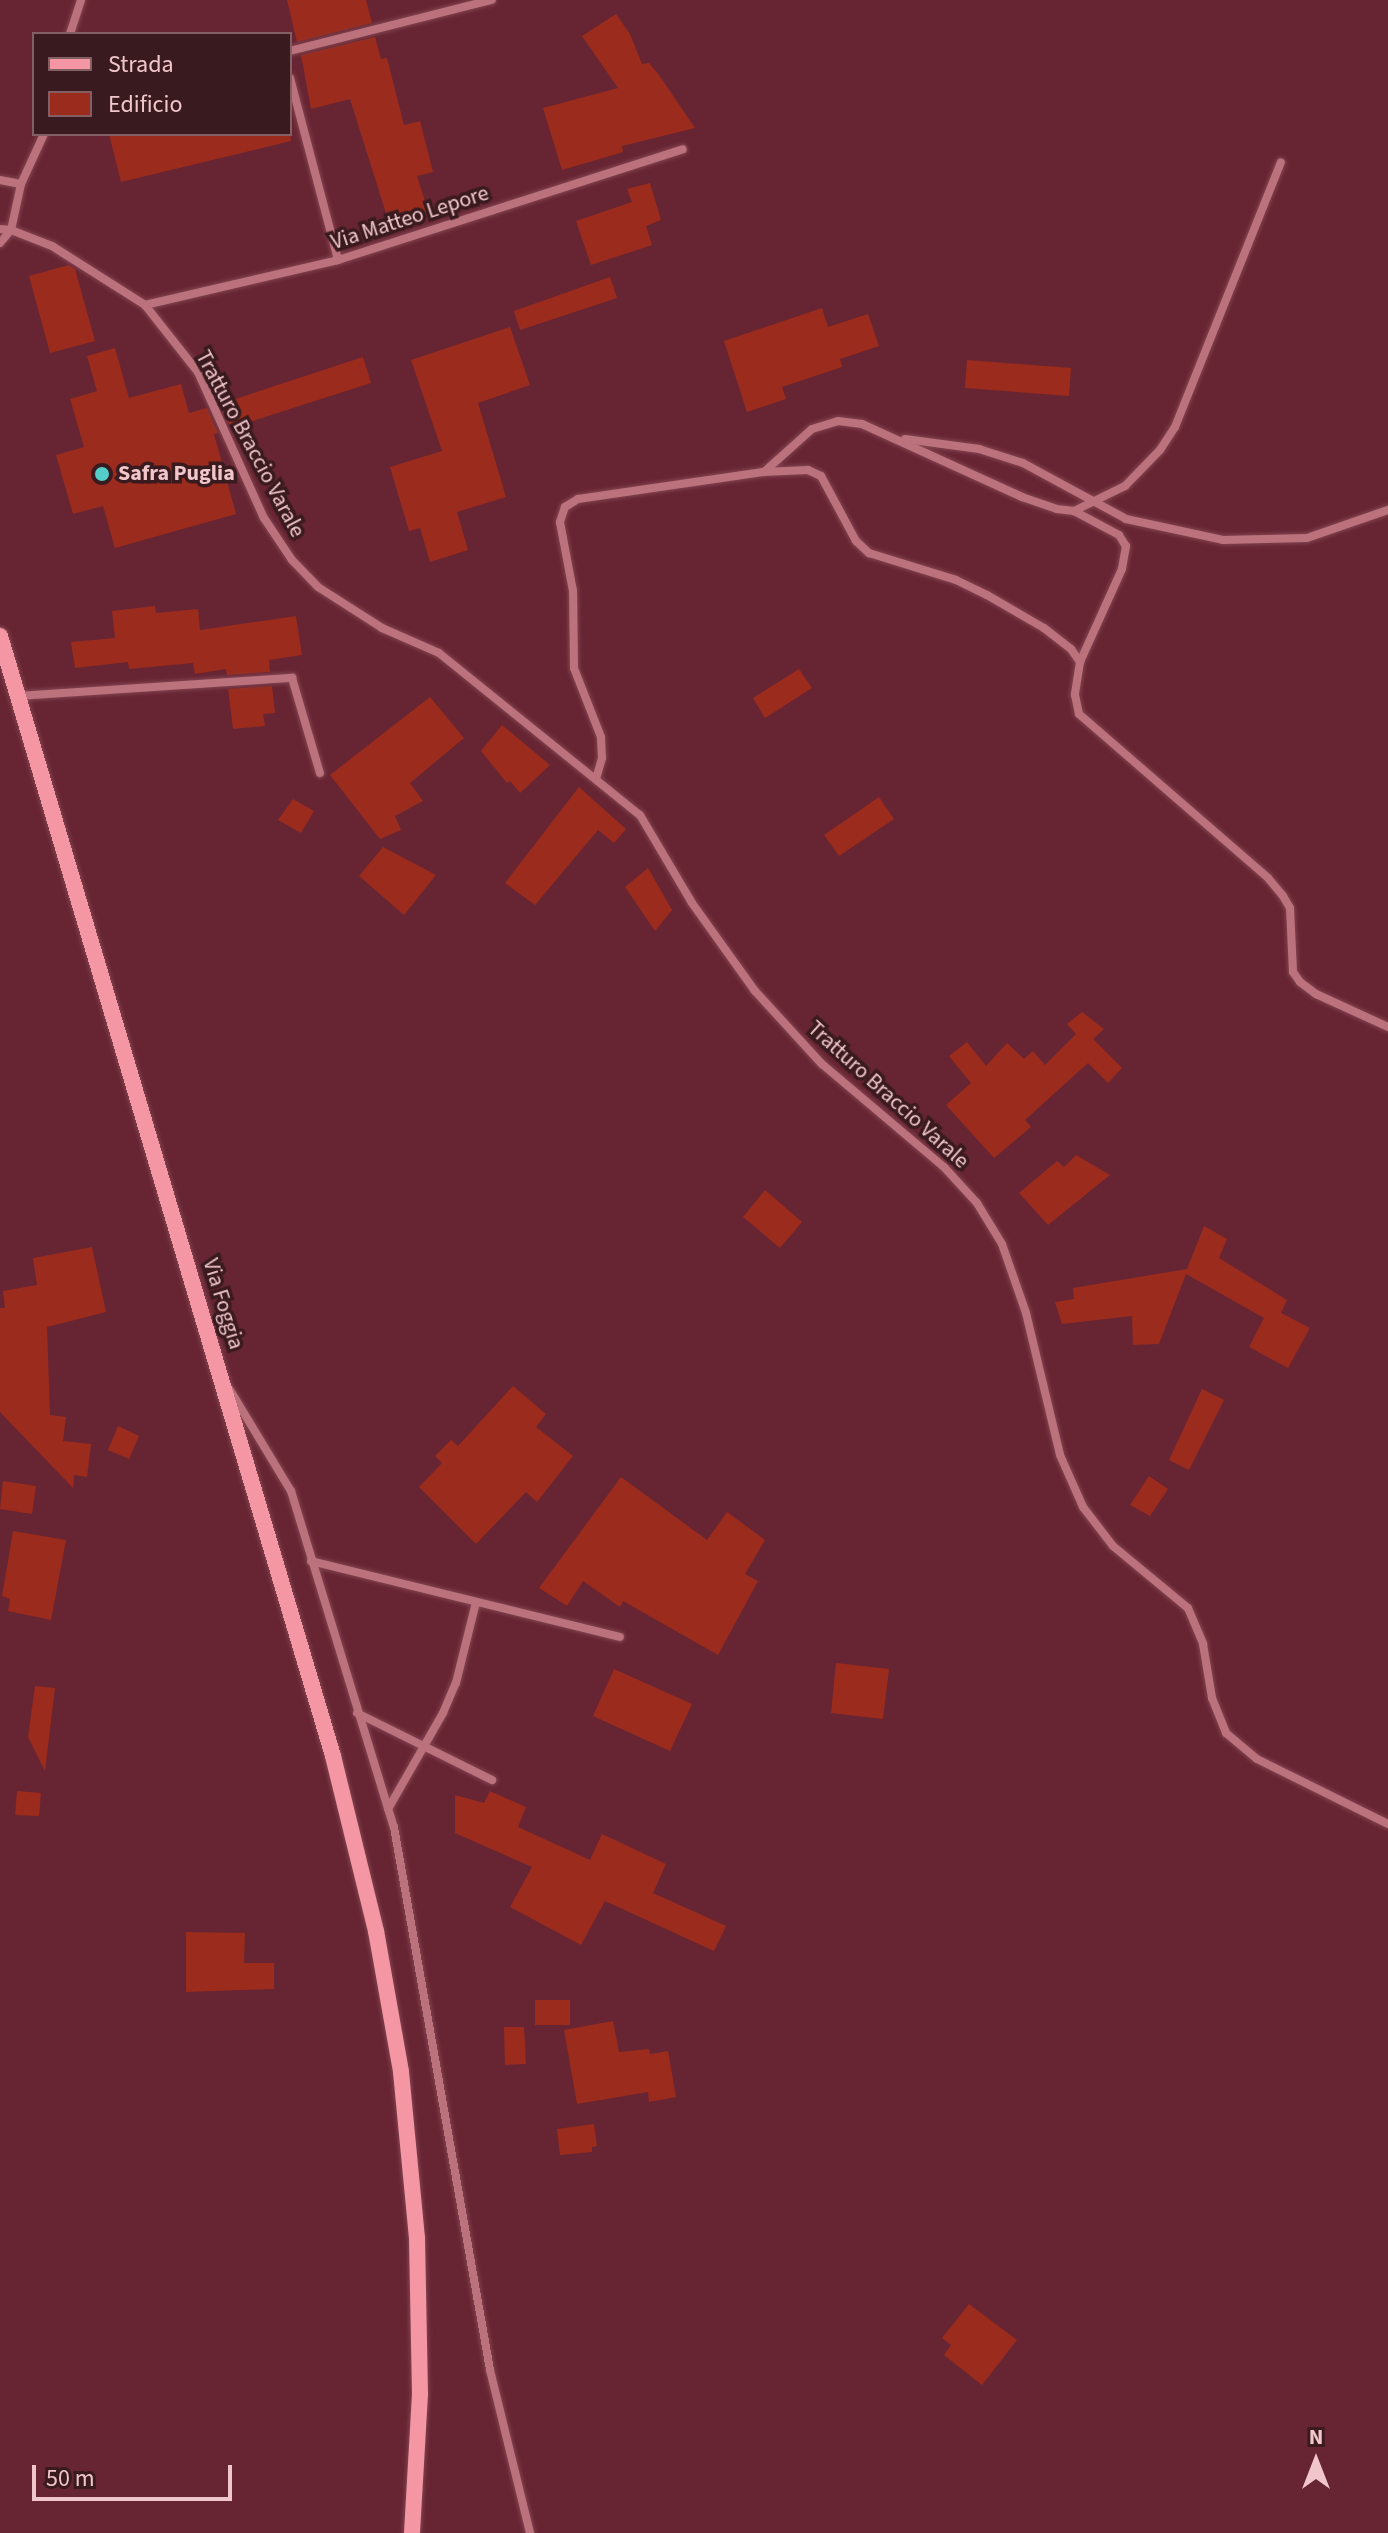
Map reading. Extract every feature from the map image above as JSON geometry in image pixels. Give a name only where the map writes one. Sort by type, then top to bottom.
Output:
[{"type":"main road","name":"Via Foggia","points":[[0,636],[333,1756],[387,1989],[401,2072],[417,2238],[420,2394],[412,2533]]},
{"type":"street","points":[[71,32],[81,0]]},
{"type":"street","points":[[292,50],[492,0]]},
{"type":"street","points":[[292,86],[338,260]]},
{"type":"street","points":[[0,243],[11,230],[21,184],[43,136]]},
{"type":"street","name":"Via Matteo Lepore","points":[[145,305],[338,260],[683,149]]},
{"type":"street","points":[[1074,511],[1125,486],[1144,468],[1175,427],[1281,162]]},
{"type":"street","points":[[0,180],[21,184]]},
{"type":"street","name":"Tratturo Braccio Varale","points":[[0,229],[11,230],[52,246],[145,305],[198,372],[264,518],[292,560],[318,587],[358,614],[439,653],[640,815],[692,903],[755,991],[822,1064],[944,1167],[977,1203],[1002,1244],[1026,1313],[1060,1455],[1083,1507],[1113,1546],[1188,1608],[1203,1644],[1212,1698],[1226,1733],[1257,1759],[1388,1824]]},
{"type":"street","points":[[763,472],[812,429],[838,421],[862,424],[1022,497],[1074,511],[1119,535],[1126,546],[1122,569],[1080,662],[1075,695],[1079,714],[1268,878],[1283,896],[1290,908],[1293,972],[1300,982],[1316,994],[1388,1027]]},
{"type":"street","points":[[896,438],[979,449],[1023,463],[1126,519],[1223,540],[1307,538],[1388,510]]},
{"type":"street","points":[[596,779],[602,758],[601,737],[574,668],[573,591],[560,522],[565,507],[578,499],[763,472],[796,469],[821,476],[856,541],[869,553],[956,580],[987,595],[1044,628],[1071,649],[1080,662]]},
{"type":"street","points":[[18,696],[292,678],[320,773]]},
{"type":"street","points":[[222,1376],[291,1491],[388,1810],[490,2370],[530,2533]]},
{"type":"street","points":[[311,1561],[620,1637]]},
{"type":"street","points":[[388,1810],[456,1683],[476,1602]]},
{"type":"street","points":[[357,1713],[425,1744],[492,1780]]},
{"type":"building","points":[[287,0],[366,0],[372,23],[297,42]]},
{"type":"building","points":[[616,14],[630,34],[642,64],[649,63],[659,75],[695,128],[622,146],[623,152],[562,170],[543,108],[618,88],[582,36]]},
{"type":"building","points":[[375,37],[381,59],[387,58],[404,125],[420,121],[433,172],[417,176],[429,214],[390,226],[350,99],[311,109],[301,55]]},
{"type":"building","points":[[110,136],[290,136],[291,141],[121,182]]},
{"type":"building","points":[[650,183],[661,220],[646,226],[652,245],[591,265],[576,221],[632,202],[627,189]]},
{"type":"building","points":[[69,265],[75,269],[95,341],[50,353],[29,276]]},
{"type":"building","points":[[610,277],[617,298],[520,330],[514,311]]},
{"type":"building","points":[[822,308],[828,327],[868,314],[879,346],[840,359],[842,367],[782,387],[786,399],[747,412],[724,341]]},
{"type":"building","points":[[510,327],[530,385],[478,403],[506,497],[457,512],[468,550],[430,562],[420,528],[409,531],[390,467],[442,451],[411,360]]},
{"type":"building","points":[[115,348],[129,398],[181,384],[189,413],[207,408],[218,433],[214,434],[236,514],[115,548],[103,506],[73,514],[56,455],[84,447],[70,399],[97,391],[87,356]]},
{"type":"building","points":[[363,357],[371,383],[231,428],[220,404]]},
{"type":"building","points":[[967,360],[1071,368],[1069,396],[965,388]]},
{"type":"building","points":[[155,606],[156,613],[198,609],[200,630],[296,616],[302,655],[269,660],[270,672],[227,675],[226,669],[195,674],[193,663],[129,669],[128,662],[75,668],[71,642],[115,638],[112,611]]},
{"type":"building","points":[[799,669],[812,688],[765,718],[753,698]]},
{"type":"building","points":[[272,686],[275,713],[263,714],[265,726],[233,729],[228,689]]},
{"type":"building","points":[[430,697],[464,738],[410,783],[423,801],[395,816],[401,830],[380,839],[330,775]]},
{"type":"building","points":[[502,725],[550,765],[520,793],[510,781],[507,783],[481,751]]},
{"type":"building","points":[[579,787],[626,829],[614,843],[598,830],[535,905],[505,883]]},
{"type":"building","points":[[879,797],[894,819],[839,856],[824,835]]},
{"type":"building","points":[[293,799],[314,811],[301,833],[278,820]]},
{"type":"building","points":[[383,847],[436,875],[404,915],[359,876]]},
{"type":"building","points":[[648,868],[672,910],[655,931],[625,887]]},
{"type":"building","points":[[1082,1012],[1104,1029],[1093,1039],[1122,1068],[1108,1083],[1088,1063],[1025,1120],[1031,1127],[994,1158],[946,1105],[971,1083],[949,1056],[967,1042],[986,1066],[1007,1043],[1024,1059],[1033,1051],[1045,1065],[1076,1034],[1067,1024]]},
{"type":"building","points":[[1076,1155],[1110,1175],[1048,1225],[1019,1193],[1057,1161],[1064,1167]]},
{"type":"building","points":[[765,1190],[802,1222],[780,1248],[743,1217]]},
{"type":"building","points":[[1204,1226],[1227,1239],[1219,1258],[1287,1300],[1281,1313],[1310,1328],[1288,1368],[1249,1347],[1264,1318],[1186,1274],[1159,1344],[1133,1345],[1132,1316],[1062,1324],[1055,1302],[1074,1299],[1073,1288],[1187,1269]]},
{"type":"building","points":[[92,1247],[106,1312],[47,1327],[50,1415],[66,1417],[63,1441],[91,1444],[87,1477],[74,1475],[73,1488],[0,1412],[0,1308],[5,1308],[3,1291],[37,1285],[33,1258]]},
{"type":"building","points":[[513,1386],[546,1414],[536,1427],[573,1456],[537,1502],[526,1492],[476,1544],[419,1487],[442,1463],[435,1456],[451,1440],[458,1446]]},
{"type":"building","points":[[1202,1389],[1224,1400],[1189,1470],[1169,1460]]},
{"type":"building","points":[[118,1426],[139,1436],[129,1459],[108,1450]]},
{"type":"building","points":[[1149,1476],[1168,1489],[1150,1516],[1130,1505]]},
{"type":"building","points":[[621,1477],[707,1540],[727,1512],[765,1540],[745,1574],[758,1581],[718,1655],[623,1601],[620,1607],[583,1581],[567,1606],[539,1588]]},
{"type":"building","points":[[3,1481],[36,1486],[32,1514],[0,1509]]},
{"type":"building","points":[[13,1531],[66,1540],[51,1620],[8,1611],[10,1599],[2,1596]]},
{"type":"building","points":[[836,1663],[889,1669],[883,1719],[831,1713]]},
{"type":"building","points":[[614,1669],[692,1704],[670,1751],[593,1716]]},
{"type":"building","points":[[35,1686],[55,1688],[45,1771],[28,1737]]},
{"type":"building","points":[[17,1791],[41,1793],[39,1816],[15,1815]]},
{"type":"building","points":[[490,1791],[526,1807],[518,1827],[590,1860],[602,1834],[666,1864],[653,1893],[726,1926],[714,1951],[605,1901],[581,1945],[510,1907],[532,1867],[455,1833],[455,1795],[484,1803]]},
{"type":"building","points":[[186,1932],[245,1933],[244,1963],[274,1963],[274,1989],[186,1992]]},
{"type":"building","points":[[535,2000],[570,2000],[570,2025],[535,2025]]},
{"type":"building","points":[[613,2021],[619,2052],[649,2049],[650,2054],[668,2051],[676,2097],[649,2102],[648,2092],[577,2104],[564,2030]]},
{"type":"building","points":[[504,2027],[524,2027],[526,2064],[505,2065]]},
{"type":"building","points":[[594,2124],[597,2146],[592,2147],[592,2152],[560,2155],[557,2129]]},
{"type":"building","points":[[969,2304],[1017,2340],[982,2385],[944,2355],[951,2345],[942,2338]]},
{"type":"place","name":"Safra Puglia","points":[[102,474]]}]
